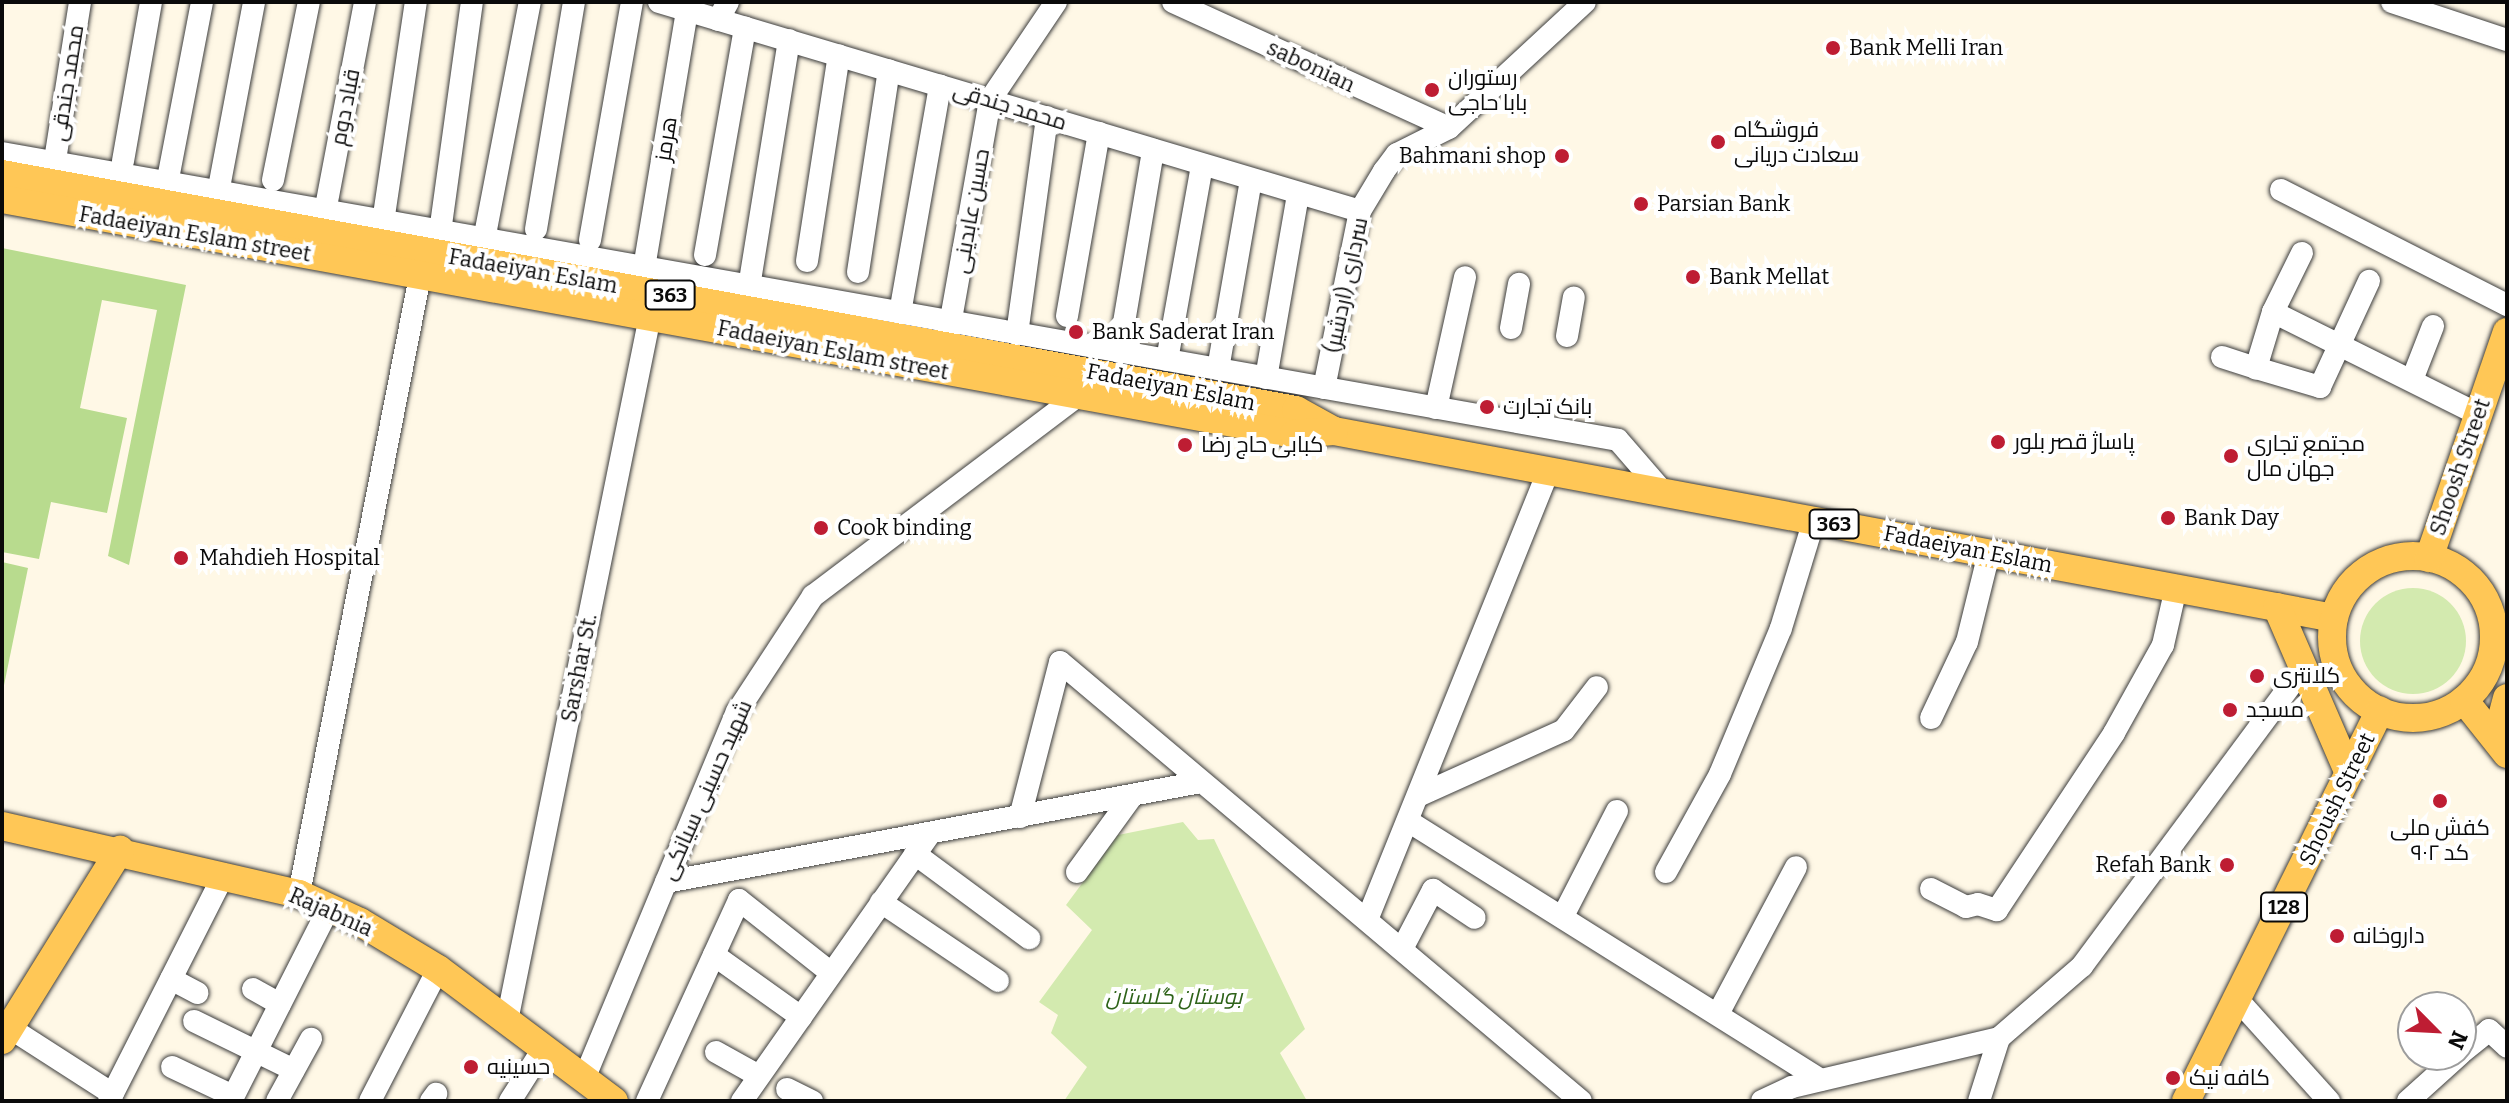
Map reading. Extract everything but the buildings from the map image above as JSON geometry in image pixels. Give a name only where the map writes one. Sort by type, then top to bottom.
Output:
[{"type":"main road","name":"Fadaeiyan Eslam","points":[[2,174],[53,174],[949,333],[1296,410],[1334,431],[2334,618]]},
{"type":"main road","name":"Fadaeiyan Eslam street","points":[[2,199],[1294,434],[1334,431]]},
{"type":"main road","name":"Shoosh Street","points":[[2429,558],[2507,332]]},
{"type":"main road","points":[[2409,556],[2429,558],[2449,564],[2479,590],[2500,649],[2464,700],[2427,717],[2380,711],[2353,692],[2341,676],[2334,656],[2334,618],[2349,589],[2371,568],[2409,556]]},
{"type":"main road","points":[[2277,607],[2349,773]]},
{"type":"main road","points":[[2507,698],[2502,717],[2507,744]]},
{"type":"main road","points":[[2464,700],[2507,754]]},
{"type":"main road","name":"Shoush Street","points":[[2193,1098],[2380,711]]},
{"type":"main road","name":"Rajabnia","points":[[2,827],[120,850],[299,894],[438,969],[614,1101]]},
{"type":"main road","points":[[6,1034],[120,850]]},
{"type":"street","name":"محمد جندقی","points":[[53,174],[80,2]]},
{"type":"street","points":[[123,161],[151,2]]},
{"type":"street","points":[[167,184],[202,2]]},
{"type":"street","points":[[218,193],[254,2]]},
{"type":"street","points":[[273,180],[309,2]]},
{"type":"street","name":"قباد دوم","points":[[325,212],[365,2]]},
{"type":"street","points":[[383,222],[416,2]]},
{"type":"street","points":[[440,232],[472,2]]},
{"type":"street","points":[[484,240],[530,2]]},
{"type":"street","points":[[536,229],[574,2]]},
{"type":"street","points":[[590,240],[632,2]]},
{"type":"street","name":"محمد جندقی","points":[[659,2],[687,10],[723,11],[745,27],[1360,211]]},
{"type":"street","name":"حسین عابدینی","points":[[949,333],[990,100],[1056,2]]},
{"type":"street","name":"sabonian","points":[[1173,2],[1449,128]]},
{"type":"street","name":"سرداری (اردشیر)","points":[[1324,388],[1360,211],[1397,154],[1449,128],[1585,2]]},
{"type":"street","points":[[2392,2],[2507,40]]},
{"type":"street","name":"هرمز","points":[[644,268],[687,10]]},
{"type":"street","points":[[705,255],[745,27]]},
{"type":"street","points":[[749,287],[789,40]]},
{"type":"street","points":[[807,261],[839,55]]},
{"type":"street","points":[[858,272],[889,70]]},
{"type":"street","points":[[900,313],[940,85]]},
{"type":"street","points":[[1017,334],[1047,117]]},
{"type":"street","points":[[1067,316],[1099,133]]},
{"type":"street","points":[[1119,352],[1153,150]]},
{"type":"street","points":[[2,153],[53,174],[167,184],[900,313],[949,333],[1017,334],[1618,440],[1663,492]]},
{"type":"street","points":[[1167,360],[1202,165]]},
{"type":"street","points":[[1218,369],[1251,180]]},
{"type":"street","points":[[2281,190],[2507,305]]},
{"type":"street","points":[[1266,378],[1298,194]]},
{"type":"street","points":[[2256,368],[2273,312],[2302,253]]},
{"type":"street","points":[[299,894],[420,276]]},
{"type":"street","points":[[1436,408],[1465,277]]},
{"type":"street","points":[[2222,357],[2320,387],[2336,343],[2369,281]]},
{"type":"street","points":[[1511,328],[1519,284]]},
{"type":"street","points":[[1567,336],[1574,298]]},
{"type":"street","points":[[2273,312],[2478,414]]},
{"type":"street","name":"Sarshar St.","points":[[507,1021],[650,316]]},
{"type":"street","points":[[2412,380],[2433,326]]},
{"type":"street","name":"شهید حسینی سیانکی","points":[[584,1079],[737,712],[813,596],[1077,396]]},
{"type":"street","points":[[1367,920],[1548,471]]},
{"type":"street","points":[[1666,872],[1727,759],[1781,628],[1814,520]]},
{"type":"street","points":[[1931,718],[1967,642],[1989,553]]},
{"type":"street","points":[[1931,889],[1966,907],[1978,904],[1997,910],[2114,733],[2163,645],[2176,588]]},
{"type":"street","points":[[1020,817],[1060,662],[1581,1101]]},
{"type":"street","points":[[1762,1101],[1821,1080],[1999,1038],[2082,966],[2303,668]]},
{"type":"street","points":[[1418,796],[1564,730],[1597,687]]},
{"type":"street","points":[[666,882],[922,845],[1020,817],[1201,782]]},
{"type":"street","points":[[1077,872],[1133,795]]},
{"type":"street","points":[[1563,916],[1617,811]]},
{"type":"street","points":[[1408,821],[1719,1012],[1821,1080]]},
{"type":"street","points":[[742,1101],[922,845]]},
{"type":"street","points":[[922,845],[1029,938]]},
{"type":"street","points":[[1719,1012],[1796,867]]},
{"type":"street","points":[[6,1034],[111,1097],[149,1002],[171,979],[224,874]]},
{"type":"street","points":[[1402,949],[1433,890],[1475,918]]},
{"type":"street","points":[[647,1101],[713,985],[714,955],[739,900],[831,973]]},
{"type":"street","points":[[881,902],[998,981]]},
{"type":"street","points":[[172,1067],[232,1099],[329,908]]},
{"type":"street","points":[[714,955],[801,1017]]},
{"type":"street","points":[[370,1101],[438,969]]},
{"type":"street","points":[[171,979],[197,993]]},
{"type":"street","points":[[253,989],[280,1004]]},
{"type":"street","points":[[2238,1000],[2329,1101]]},
{"type":"street","points":[[194,1021],[294,1070]]},
{"type":"street","points":[[2477,1040],[2489,1030],[2507,1047]]},
{"type":"street","points":[[1979,1101],[1999,1038]]},
{"type":"street","points":[[277,1101],[311,1039]]},
{"type":"street","points":[[510,1101],[543,1049]]},
{"type":"street","points":[[716,1052],[759,1076]]},
{"type":"street","points":[[2413,1100],[2443,1071]]},
{"type":"street","points":[[787,1089],[812,1101]]},
{"type":"green space","points":[[2,248],[186,285],[129,565],[108,556],[157,310],[102,300],[80,408],[127,418],[107,513],[51,502],[39,559],[2,552]]},
{"type":"green space","points":[[2,562],[28,568],[2,695]]},
{"type":"green space","points":[[2413,588],[2433,592],[2451,603],[2462,621],[2466,641],[2462,661],[2451,679],[2433,690],[2413,694],[2393,690],[2375,679],[2364,661],[2360,641],[2364,621],[2375,603],[2393,592]]},
{"type":"green space","name":"بوستان گلستان","points":[[1183,822],[1198,840],[1214,839],[1305,1029],[1280,1053],[1307,1101],[1064,1101],[1087,1067],[1051,1033],[1058,1015],[1039,1002],[1092,930],[1066,905],[1118,835]]},
{"type":"place","name":"Bank Melli Iran","points":[[1833,48]]},
{"type":"place","name":"رستوران بابا حاجی","points":[[1432,90]]},
{"type":"place","name":"فروشگاه سعادت دریانی","points":[[1718,142]]},
{"type":"place","name":"Bahmani shop","points":[[1562,156]]},
{"type":"place","name":"Parsian Bank","points":[[1641,204]]},
{"type":"place","name":"Bank Mellat","points":[[1693,277]]},
{"type":"place","name":"Bank Saderat Iran","points":[[1076,332]]},
{"type":"place","name":"بانک تجارت","points":[[1487,407]]},
{"type":"place","name":"پاساژ قصر بلور","points":[[1998,442]]},
{"type":"place","name":"کبابی حاج رضا","points":[[1185,445]]},
{"type":"place","name":"مجتمع تجاری جهان مال","points":[[2231,456]]},
{"type":"place","name":"Bank Day","points":[[2168,518]]},
{"type":"place","name":"Cook binding","points":[[821,528]]},
{"type":"place","name":"Mahdieh Hospital","points":[[181,558]]},
{"type":"place","name":"کلانتری","points":[[2257,676]]},
{"type":"place","name":"مسجد","points":[[2230,710]]},
{"type":"place","name":"کفش ملی کد ۹۰۲","points":[[2440,801]]},
{"type":"place","name":"Refah Bank","points":[[2227,865]]},
{"type":"place","name":"داروخانه","points":[[2337,936]]},
{"type":"place","name":"حسینیه","points":[[471,1067]]},
{"type":"place","name":"کافه نیک","points":[[2173,1078]]}]
